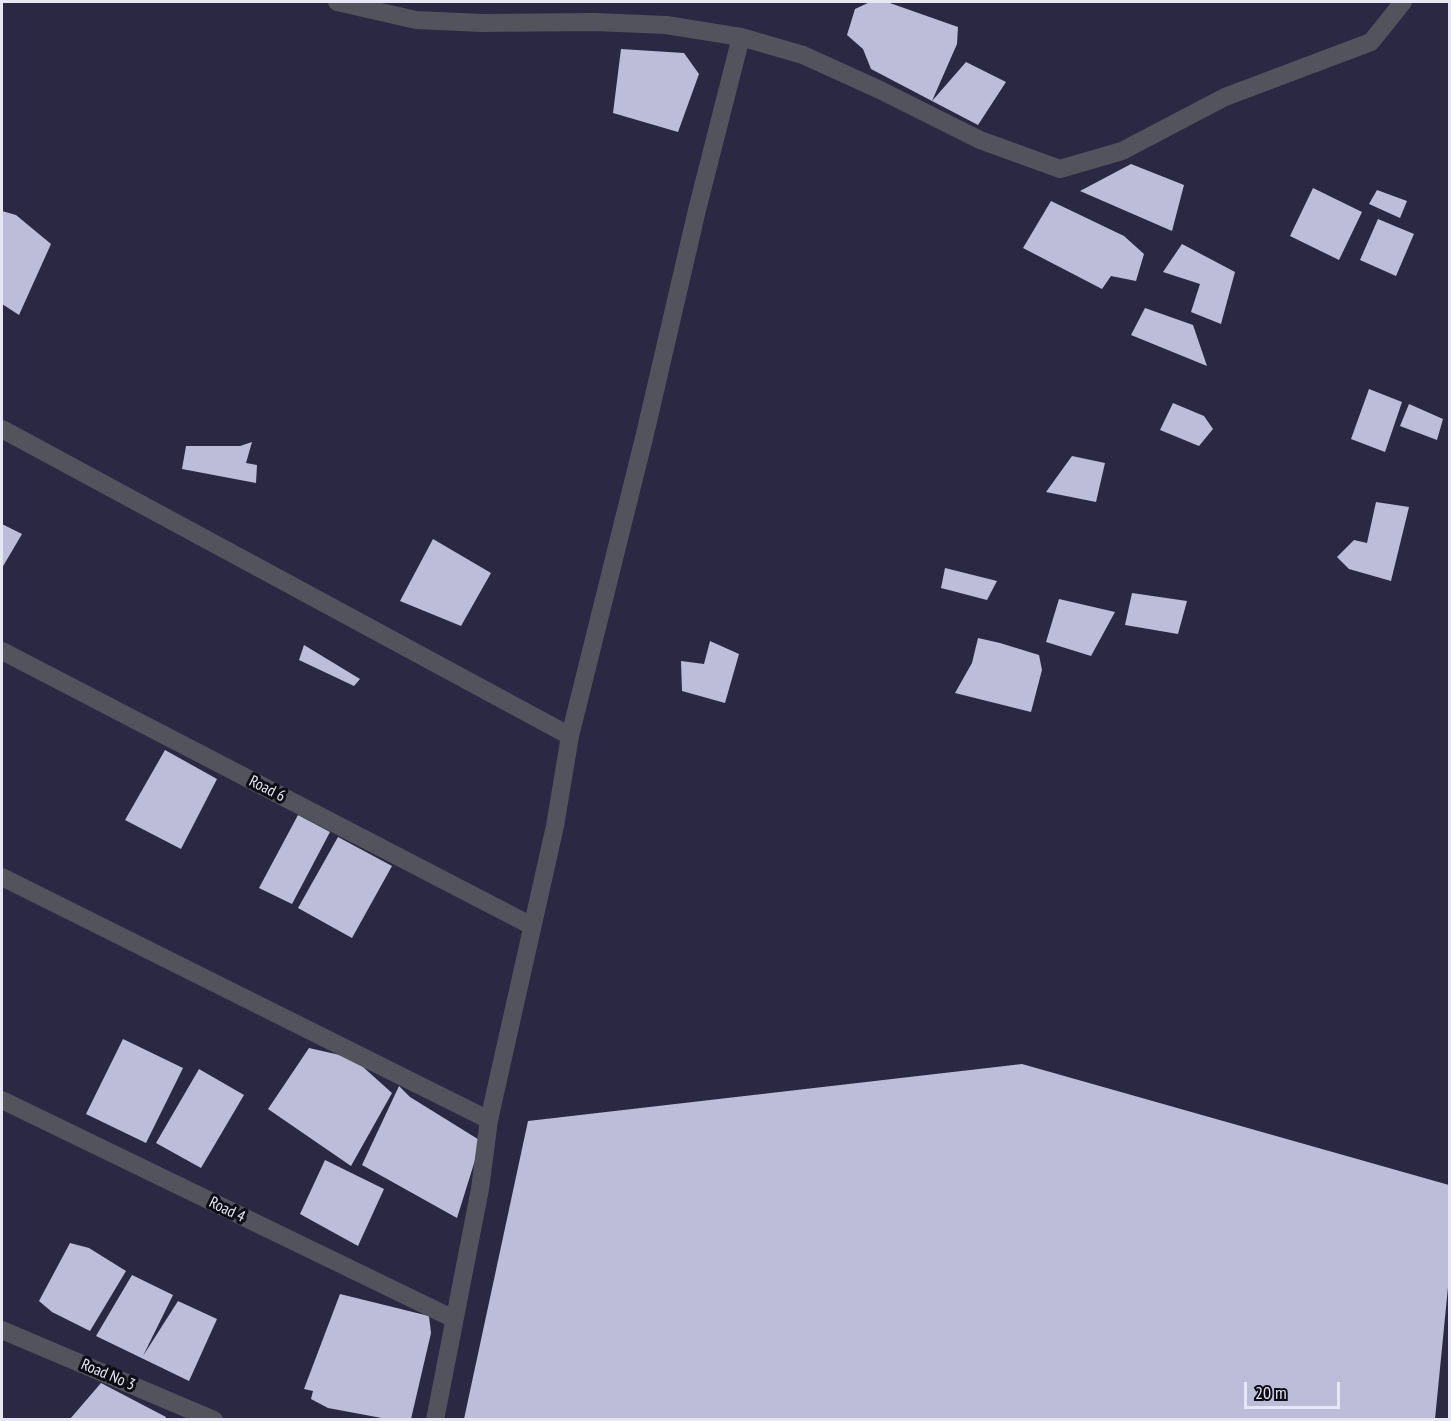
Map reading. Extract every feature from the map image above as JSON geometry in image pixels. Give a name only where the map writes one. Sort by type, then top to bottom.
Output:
[{"type":"street","points":[[337,2],[416,20],[482,24],[595,22],[666,25],[741,37],[803,55],[980,140],[1060,169],[1122,151],[1225,97],[1371,42],[1403,2]]},
{"type":"street","points":[[435,1419],[480,1190],[489,1120],[555,826],[570,736],[741,37]]},
{"type":"street","points":[[2,429],[570,736]]},
{"type":"street","name":"Road 6","points":[[2,651],[532,927]]},
{"type":"street","points":[[2,877],[489,1120]]},
{"type":"street","name":"Road 4","points":[[2,1101],[454,1319]]},
{"type":"street","name":"Road No 3","points":[[2,1330],[214,1419]]},
{"type":"shaded area","points":[[2,2],[1449,2],[1449,1419],[2,1419]]},
{"type":"building","points":[[870,2],[887,2],[958,27],[957,44],[932,101],[871,69],[863,49],[847,35],[855,9]]},
{"type":"building","points":[[621,49],[684,53],[699,74],[678,132],[613,113]]},
{"type":"building","points":[[966,62],[1006,82],[978,125],[932,101]]},
{"type":"building","points":[[1131,164],[1184,185],[1172,231],[1080,191]]},
{"type":"building","points":[[1313,188],[1362,212],[1339,260],[1290,236]]},
{"type":"building","points":[[1377,190],[1407,201],[1400,218],[1369,204]]},
{"type":"building","points":[[1051,201],[1124,236],[1144,254],[1136,281],[1111,276],[1102,289],[1023,248]]},
{"type":"building","points":[[2,211],[16,215],[51,244],[19,315],[2,304]]},
{"type":"building","points":[[1378,219],[1414,234],[1396,276],[1360,260]]},
{"type":"building","points":[[1182,244],[1235,272],[1221,324],[1191,312],[1200,284],[1163,272]]},
{"type":"building","points":[[1145,308],[1193,325],[1207,366],[1131,335]]},
{"type":"building","points":[[1369,389],[1402,402],[1385,452],[1351,439]]},
{"type":"building","points":[[1173,403],[1204,416],[1213,429],[1199,446],[1160,430]]},
{"type":"building","points":[[1409,404],[1443,419],[1437,440],[1400,426]]},
{"type":"building","points":[[252,442],[246,463],[257,465],[256,483],[182,469],[186,446],[240,446]]},
{"type":"building","points":[[1072,456],[1105,463],[1096,502],[1046,492]]},
{"type":"building","points":[[1376,502],[1409,507],[1391,581],[1349,569],[1337,557],[1354,540],[1367,543]]},
{"type":"building","points":[[2,524],[22,534],[2,568]]},
{"type":"building","points":[[433,539],[491,573],[461,626],[400,601]]},
{"type":"building","points":[[945,568],[997,581],[987,600],[941,588]]},
{"type":"building","points":[[1132,593],[1187,601],[1178,634],[1125,625]]},
{"type":"building","points":[[1059,599],[1115,612],[1091,656],[1046,642]]},
{"type":"building","points":[[978,638],[1039,655],[1042,670],[1031,712],[955,693],[972,663]]},
{"type":"building","points":[[710,641],[739,654],[725,703],[682,691],[681,661],[704,664]]},
{"type":"building","points":[[304,645],[360,679],[354,686],[299,660]]},
{"type":"building","points":[[165,750],[217,779],[181,849],[125,820]]},
{"type":"building","points":[[298,815],[330,832],[292,904],[259,888]]},
{"type":"building","points":[[338,837],[392,866],[352,938],[298,908]]},
{"type":"building","points":[[123,1039],[183,1068],[146,1143],[86,1114]]},
{"type":"building","points":[[309,1048],[353,1058],[392,1093],[351,1166],[268,1109]]},
{"type":"building","points":[[1022,1064],[1449,1185],[1449,1277],[1435,1419],[464,1419],[528,1121]]},
{"type":"building","points":[[199,1069],[244,1095],[201,1168],[156,1143]]},
{"type":"building","points":[[399,1086],[410,1097],[481,1141],[457,1218],[362,1165]]},
{"type":"building","points":[[325,1160],[384,1189],[358,1246],[300,1214]]},
{"type":"building","points":[[70,1243],[89,1248],[126,1271],[90,1331],[52,1312],[39,1301]]},
{"type":"building","points":[[132,1275],[173,1295],[143,1356],[178,1301],[217,1319],[189,1381],[96,1336]]},
{"type":"building","points":[[340,1294],[429,1316],[431,1333],[411,1419],[387,1419],[328,1408],[311,1399],[313,1391],[304,1389]]},
{"type":"building","points":[[101,1383],[166,1417],[165,1419],[70,1419]]}]
